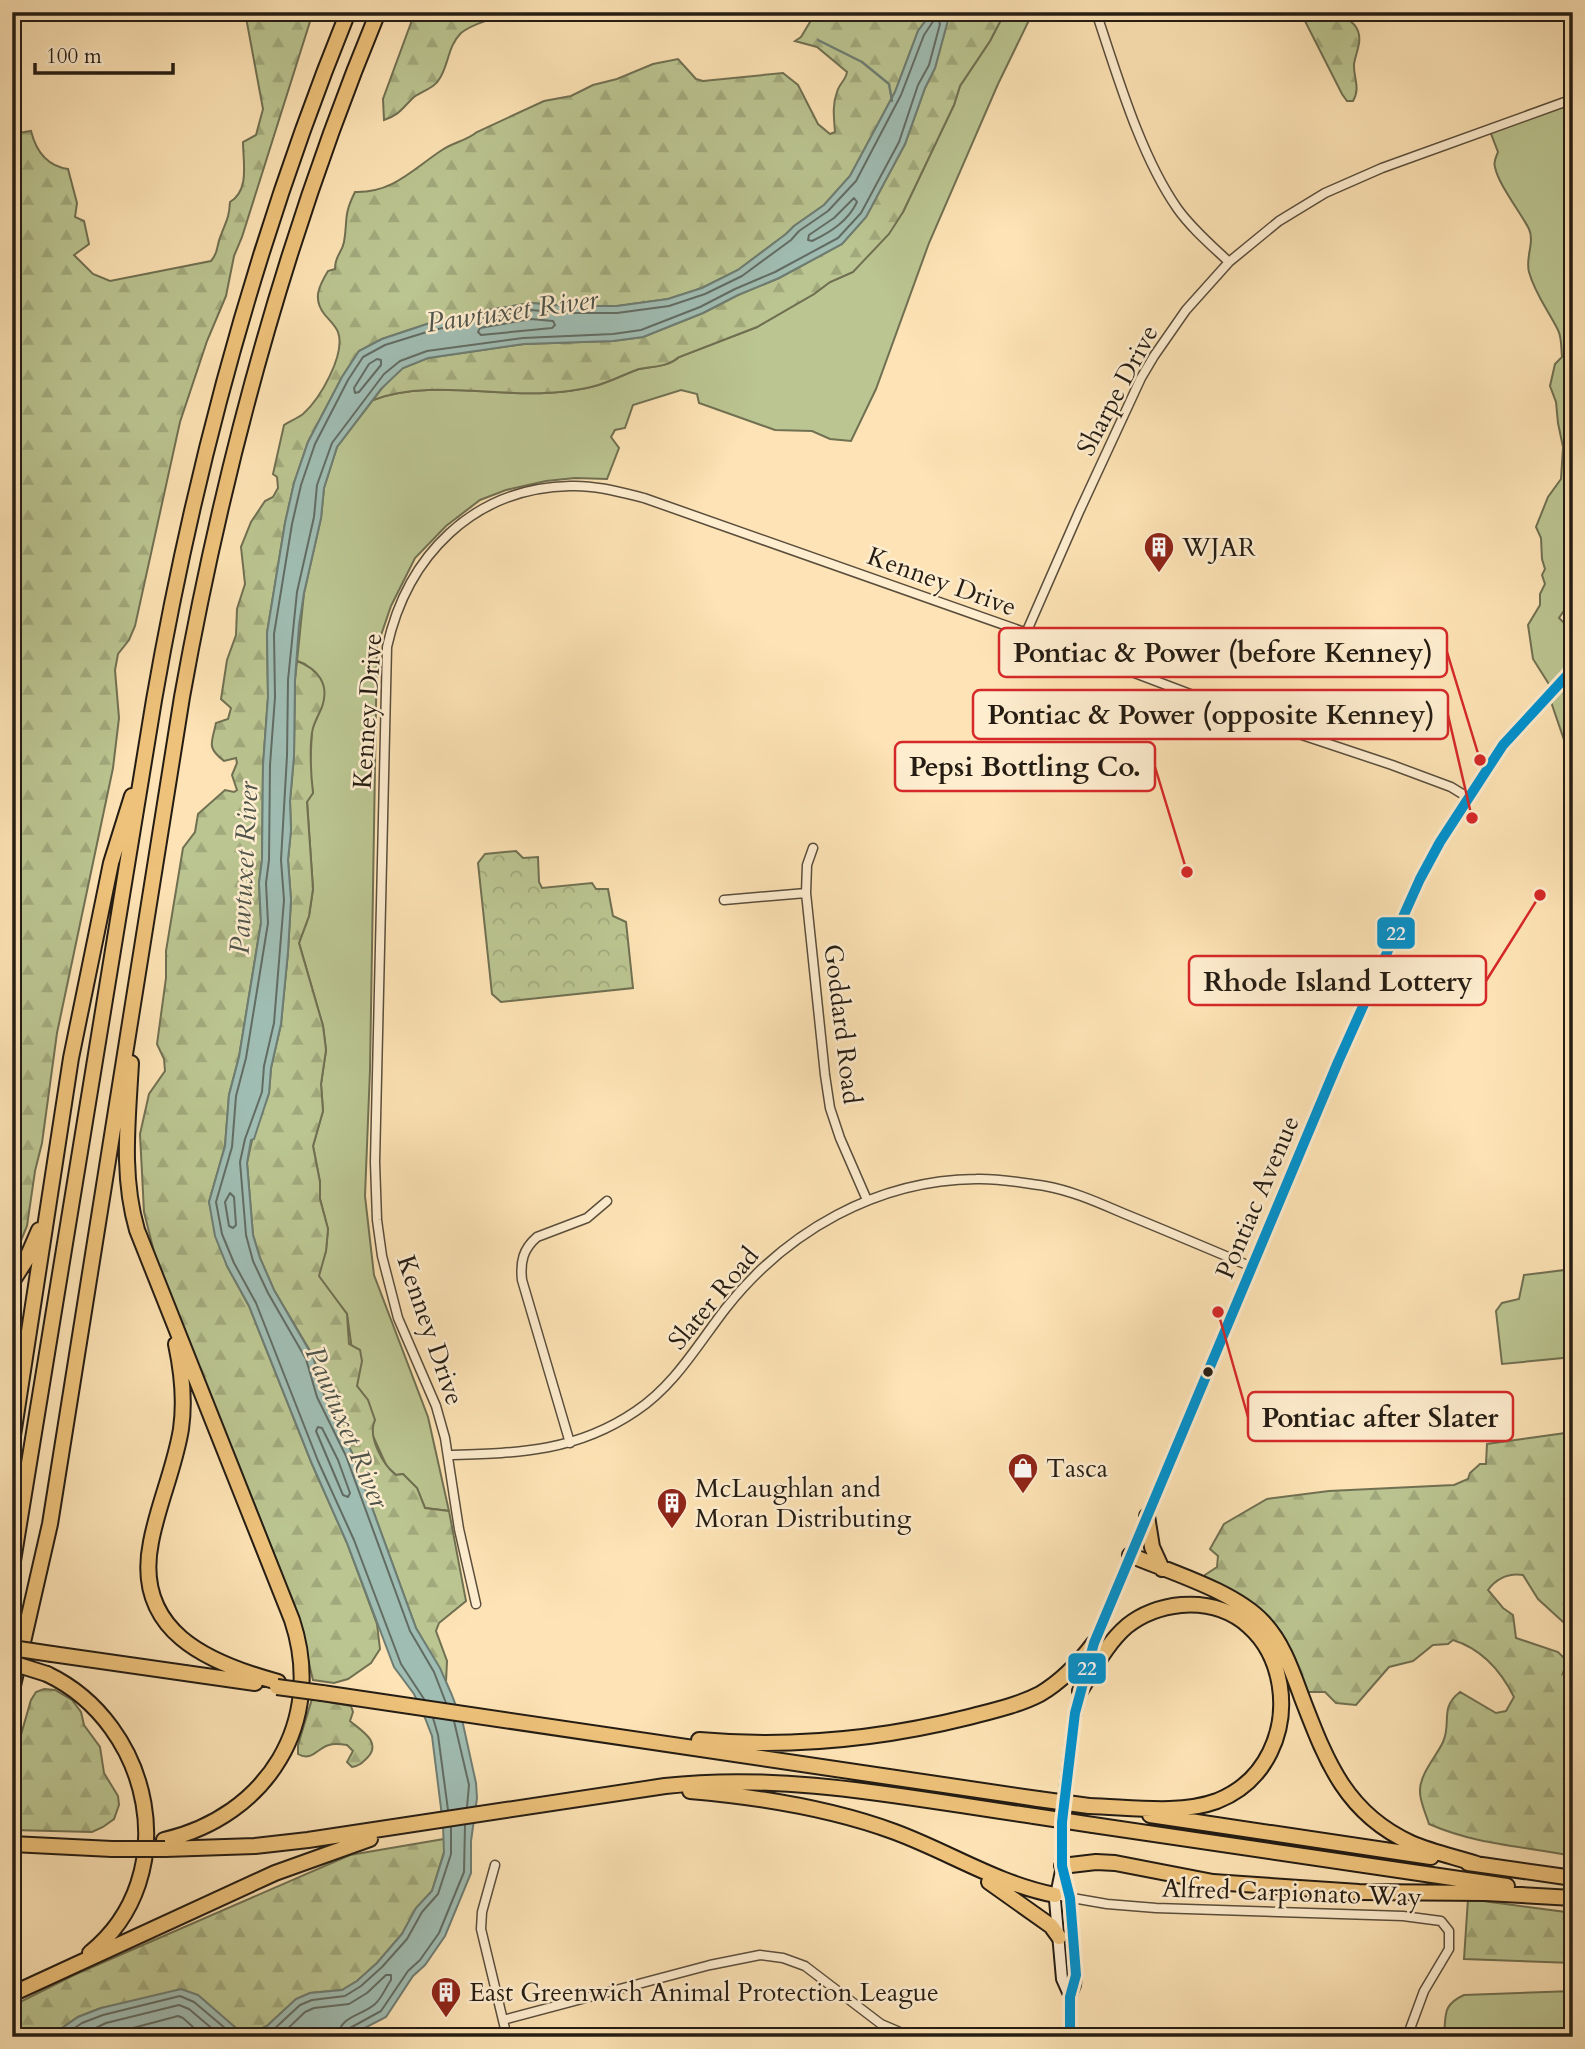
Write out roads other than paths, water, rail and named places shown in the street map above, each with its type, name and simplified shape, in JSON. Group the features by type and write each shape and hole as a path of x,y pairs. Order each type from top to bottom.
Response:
{"highway":[{"path":"12,1567 143,766 179,566 224,382 280,198 348,12"},
{"path":"12,1690 50,1524 188,664 231,466 265,337 305,209 378,12"},
{"path":"12,1443 39,1277 53,1167 75,1041 107,879 125,814 143,766"},
{"path":"137,977 126,1169 135,1223 177,1348 183,1405 177,1447 150,1549 149,1572 153,1593 170,1626 192,1648 231,1668 277,1684"},
{"path":"12,1282 26,1260 37,1234 53,1167"},
{"path":"153,1275 292,1619 302,1671 299,1707 292,1733 281,1757 261,1786 240,1805 216,1821 165,1844"},
{"path":"1147,1517 1152,1547 1162,1569"},
{"path":"1130,1556 1235,1601 1258,1617 1271,1631 1288,1662 1330,1767 1349,1795 1365,1812 1395,1835 1477,1864"},
{"path":"1080,1691 1114,1641 1129,1625 1166,1607 1198,1605 1228,1614 1255,1633 1268,1650 1276,1667 1282,1697 1279,1729 1271,1750 1252,1776 1227,1796 1209,1803 1177,1808 1090,1806"},
{"path":"567,1729 715,1741 764,1742 852,1738 918,1728 1030,1699 1065,1676 1094,1643"},
{"path":"12,1648 277,1684 322,1693 1573,1878"},
{"path":"12,1663 47,1674 81,1695 99,1712 114,1731 136,1773 146,1823 143,1863 128,1907 104,1941 66,1970"},
{"path":"12,1844 112,1849 165,1844 291,1842 647,1789 715,1782 799,1784 1034,1816 1573,1897"},
{"path":"647,1789 735,1795 816,1809 894,1832 1017,1886 1055,1895"},
{"path":"12,1994 294,1865 418,1825"},
{"path":"950,1856 1046,1922 1055,1929 1059,1937"},
{"path":"1062,1866 1115,1863 1213,1882 1359,1892 1573,1897"}],"main road":[{"name":"Pontiac Avenue","path":"1070,1997 1062,1979 1055,1895 1062,1866 1064,1791 1080,1691 1094,1643 1411,897 1440,842 1503,745 1573,670"},
{"name":"Pontiac Avenue","path":"1062,1866 1070,1898 1076,1975 1070,1997 1070,2037"}],"street":[{"path":"1096,12 1144,145 1166,191 1196,230 1229,262"},
{"name":"Sharpe Drive","path":"1026,633 1142,378 1180,318 1229,262 1279,221 1325,193 1382,168 1573,99"},
{"name":"Kenney Drive","path":"476,1604 459,1529 449,1455 436,1406 404,1332 389,1288 382,1256 376,1188 387,647 398,607 418,569 456,527 504,499 549,487 591,487 644,498 1026,633 1269,724 1403,769 1469,798"},
{"name":"Goddard Road","path":"813,848 807,865 806,892 830,1108 867,1200"},
{"path":"724,900 806,892"},
{"name":"Slater Road","path":"449,1455 532,1451 570,1443 602,1430 638,1410 684,1365 727,1307 778,1255 818,1224 867,1200 906,1188 952,1180 989,1179 1047,1187 1104,1205 1252,1267"},
{"path":"570,1443 522,1280 522,1257 537,1237 587,1218 607,1201"},
{"path":"495,1865 482,1912 481,1929 507,2037"},
{"name":"Alfred Carpionato Way","path":"1055,1895 1138,1907 1396,1915 1441,1922 1449,1931 1449,1949 1424,1991 1407,2037"},
{"path":"503,2020 723,1962 760,1955 783,1958 805,1966 881,2024 895,2031 927,2033"}],"water":[{"name":"Pawtuxet River","path":"932,12 957,12 948,20 935,68 905,144 866,217 842,244 779,278 643,337 613,341 524,344 428,358 403,368 381,389 337,447 324,488 321,518 299,625 288,860 291,900 288,952 281,1024 271,1068 269,1093 254,1139 251,1140 247,1163 253,1235 274,1290 313,1357 324,1395 352,1453 416,1628 440,1668 463,1724 477,1798 471,1841 471,1873 445,1936 425,1965 413,1976 386,2017 351,2035 49,2037 78,2017 101,2008 181,1989 198,1995 236,2028 256,2031 267,2026 296,1999 310,1993 342,1990 377,1963 402,1934 416,1908 432,1891 444,1853 432,1736 414,1694 394,1667 347,1543 312,1464 249,1306 227,1266 215,1236 209,1202 225,1146 229,1095 239,1057 261,923 259,883 268,697 267,633 285,523 294,483 308,442 342,377 359,351 382,339 427,324 531,303 617,306 668,299 702,288 738,270 824,205 850,176 895,92 918,31"}],"waterway":[{"path":"818,40 862,62 889,84 892,101"}],"place":[{"name":"WJAR","path":"1159,574"},
{"name":"Pontiac & Power (before Kenney)","path":"1480,760"},
{"name":"Pontiac & Power (opposite Kenney)","path":"1472,818"},
{"name":"Pepsi Bottling Co.","path":"1187,872"},
{"name":"Rhode Island Lottery","path":"1540,895"},
{"name":"Pontiac after Slater","path":"1218,1312"},
{"name":"Tasca","path":"1023,1495"},
{"name":"McLaughlan and Moran Distributing","path":"672,1530"},
{"name":"East Greenwich Animal Protection League","path":"446,2019"}]}
